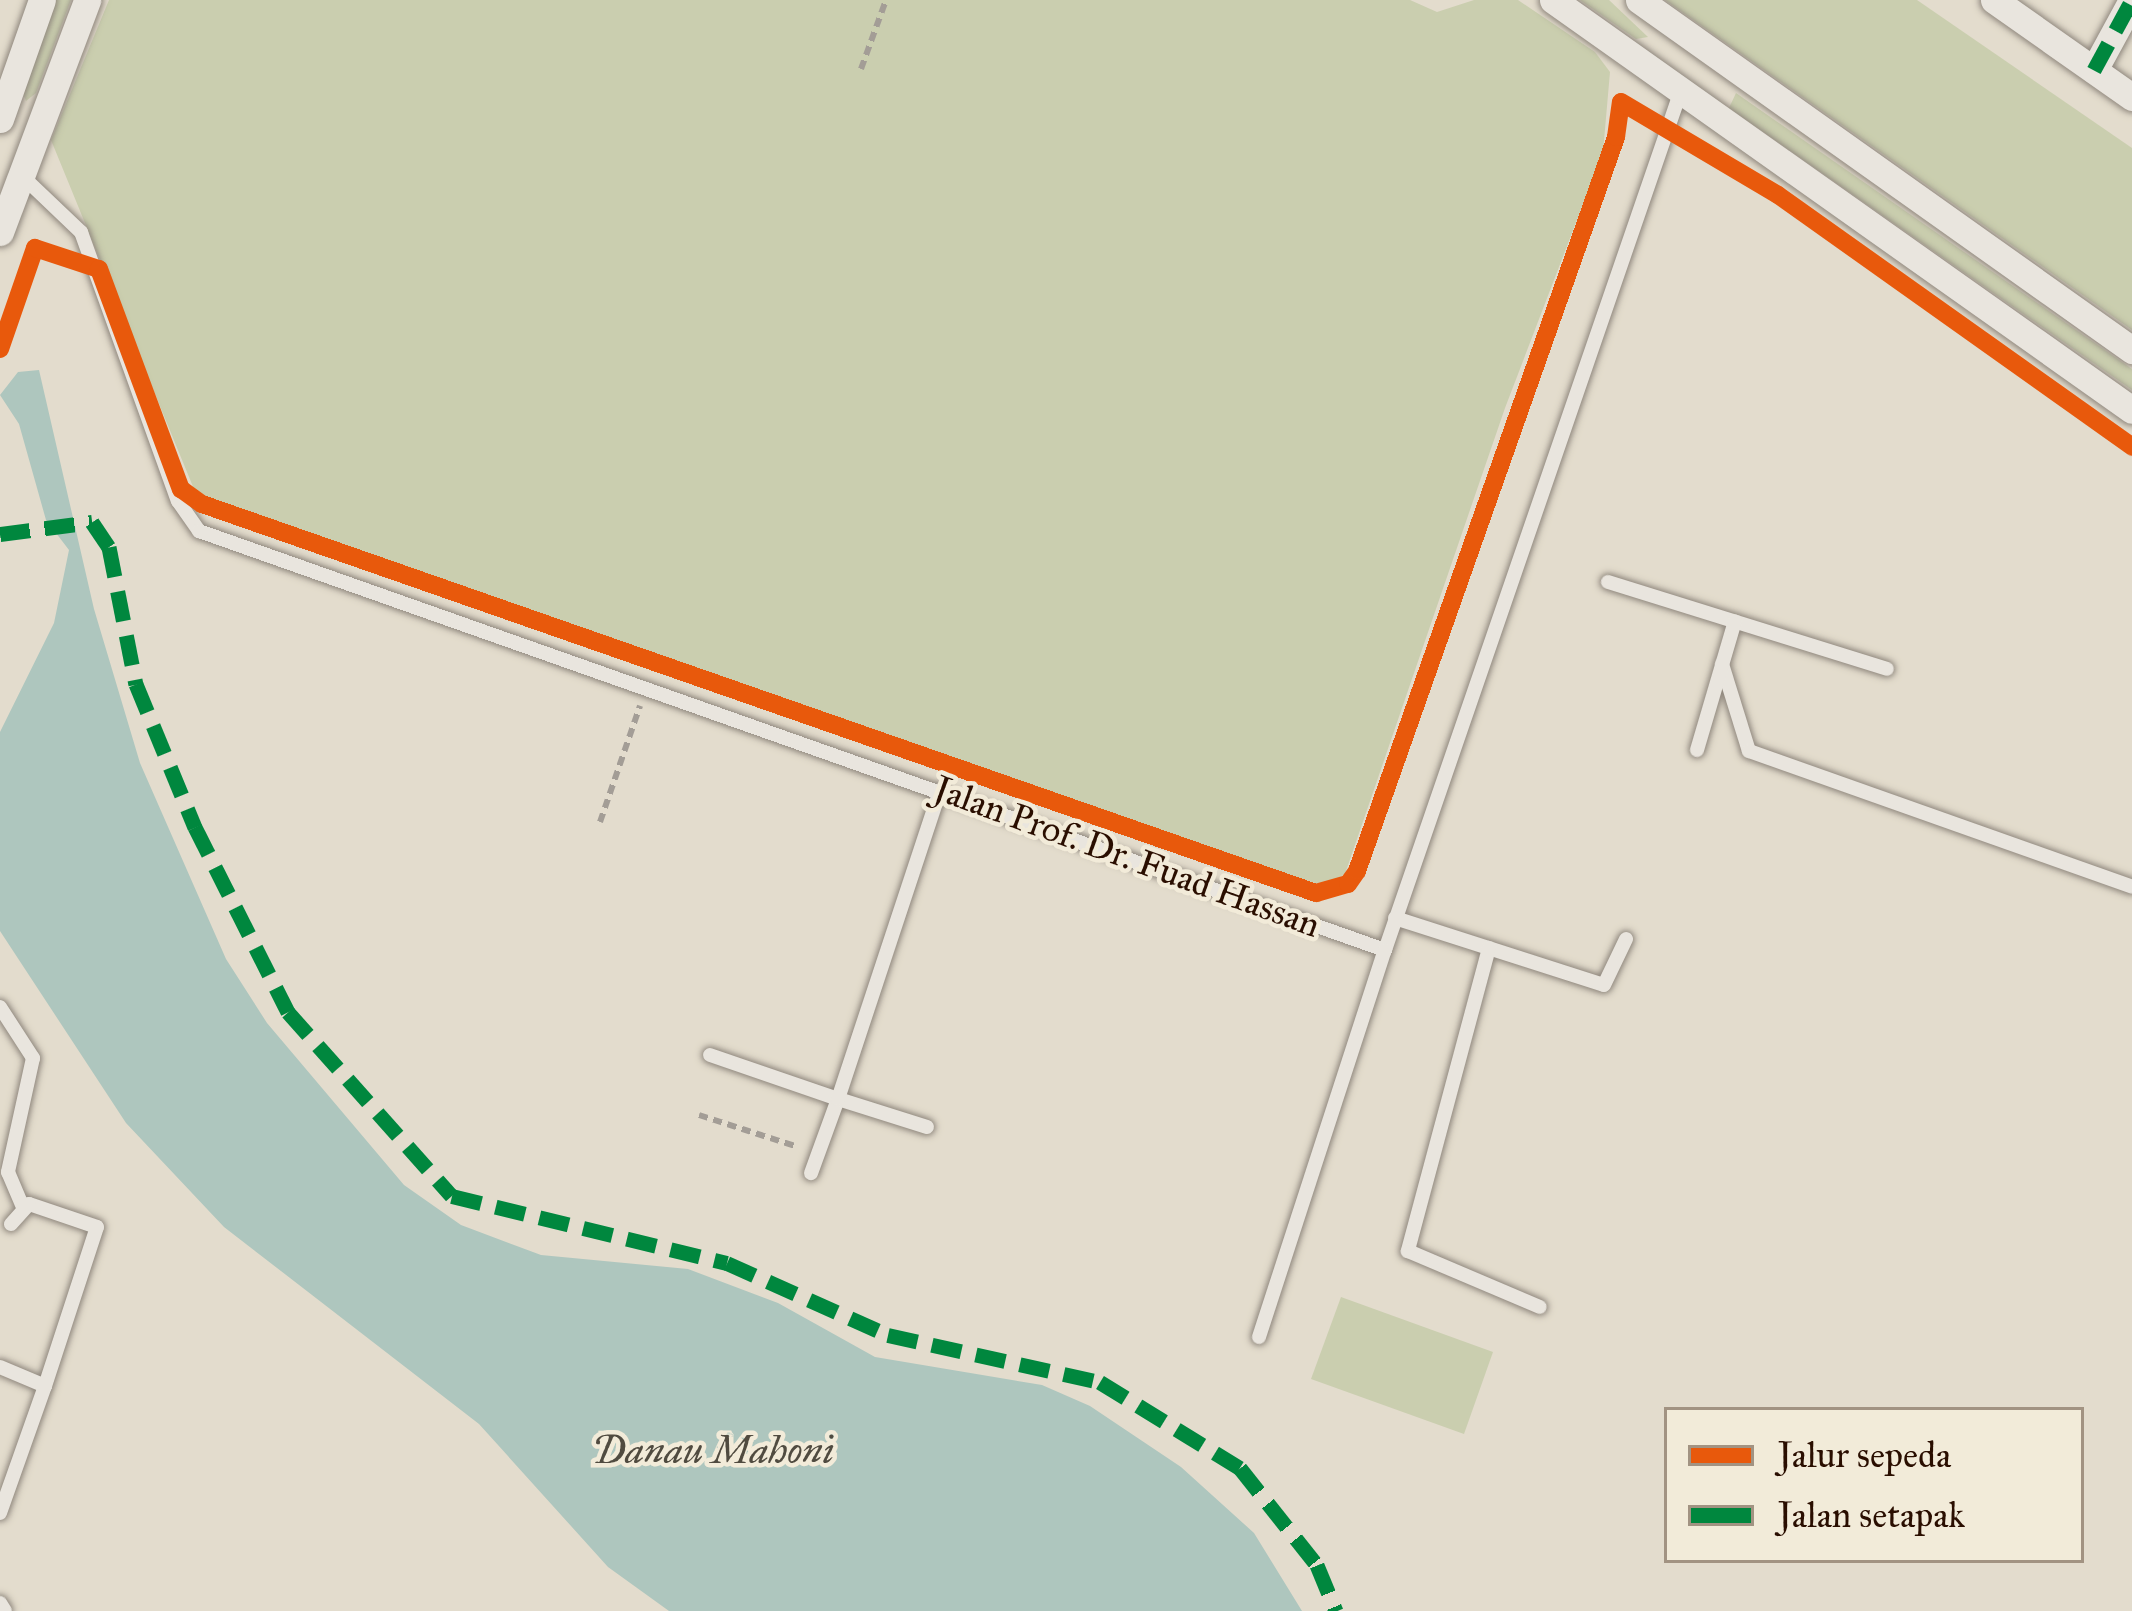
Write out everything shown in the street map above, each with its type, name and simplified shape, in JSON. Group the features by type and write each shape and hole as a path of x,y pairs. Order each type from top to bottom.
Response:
{"street":[{"path":"0,119 42,0"},
{"path":"0,232 88,0"},
{"path":"1553,0 1679,96 2132,410"},
{"path":"1639,0 2132,350"},
{"path":"1994,0 2132,97"},
{"path":"2094,70 2132,0"},
{"path":"1679,96 1714,54"}],"lane":[{"path":"1259,1337 1395,919 1679,96"},
{"name":"Jalan Prof. Dr. Fuad Hassan","path":"19,173 81,232 178,501 199,531 291,569 647,685 1385,950"},
{"path":"1608,582 1887,669"},
{"path":"1697,750 1735,621"},
{"path":"1722,664 1750,752 2132,887"},
{"path":"811,1173 940,790"},
{"path":"1395,919 1604,985 1626,939"},
{"path":"1489,948 1408,1251 1540,1306"},
{"path":"0,1006 33,1058 8,1172 22,1204 97,1227 0,1513"},
{"path":"710,1055 927,1127"},
{"path":"11,1224 22,1204"},
{"path":"0,1367 45,1386"},
{"path":"0,1603 5,1611"}],"path":[{"path":"861,69 886,0"},
{"path":"600,822 647,685"},
{"path":"699,1115 819,1153"}],"green space":[{"path":"56,0 71,0 36,93 26,101 21,88"},
{"path":"109,0 1410,0 1437,12 1474,0 1518,0 1595,52 1610,72 1603,152 1505,408 1345,874 1325,886 1271,870 196,494 51,140"},
{"path":"1580,0 1609,0 1648,37 1636,39"},
{"path":"1665,0 1917,0 2132,148 2132,330"},
{"path":"1736,93 2132,369 2132,390 1729,108"},
{"path":"1341,1297 1493,1352 1464,1434 1311,1379"}],"water":[{"name":"Danau Mahoni","path":"39,370 94,609 140,763 226,959 267,1023 404,1185 461,1225 541,1255 688,1269 778,1303 875,1357 1042,1385 1090,1406 1181,1467 1254,1533 1302,1611 669,1611 608,1567 479,1424 224,1227 126,1123 0,931 0,732 54,623 69,550 46,520 19,424 0,395 18,372"}],"marked path":[{"path":"2094,70 2132,0"},
{"path":"0,534 92,522 109,547 136,684 195,827 288,1012 452,1196 727,1263 888,1335 1100,1382 1240,1468 1317,1565 1336,1611"}],"cycle path":[{"path":"0,349 35,248 99,269 181,489 202,504 1316,893 1348,884 1357,871 1616,137 1621,102 1778,195 2132,447"}]}
